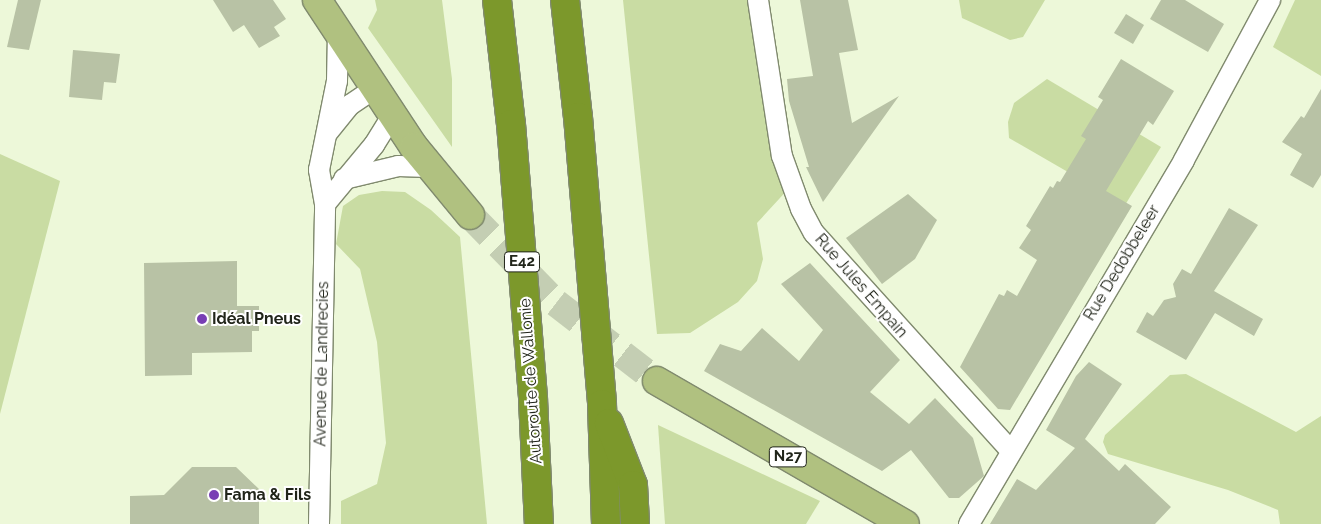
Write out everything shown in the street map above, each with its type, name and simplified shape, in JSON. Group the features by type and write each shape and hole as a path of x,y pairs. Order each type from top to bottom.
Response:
{"highway":[{"name":"Autoroute de Wallonie","path":"497,0 511,124 534,399 539,524"},
{"path":"565,0 578,117 602,404 606,524"},
{"path":"602,404 633,485 635,524"}],"main road":[{"path":"317,0 374,89 428,167 470,215"},
{"name":"N27","path":"657,382 905,524"}],"street":[{"name":"Rue Jules Empain","path":"758,0 782,156 801,209 814,234 1010,450"},
{"name":"Rue Dedobbeleer","path":"970,524 1010,450 1184,160 1270,0"},
{"name":"Avenue de Landrecies","path":"319,524 325,204 319,170 337,81 338,33"},
{"name":"Avenue de Landrecies","path":"327,133 350,105 374,89"},
{"path":"325,204 374,145 392,116"},
{"path":"344,179 398,166 428,167"}],"green space":[{"path":"375,0 442,0 452,79 452,147 368,28 377,10"},
{"path":"623,0 758,0 791,186 757,223 763,259 757,281 738,302 690,333 657,334"},
{"path":"959,0 1045,0 1023,37 1010,40 962,18"},
{"path":"1295,0 1321,0 1321,76 1273,47"},
{"path":"1047,79 1161,147 1125,205 1009,138 1008,122 1014,103"},
{"path":"0,154 60,181 0,414"},
{"path":"382,191 405,192 431,210 460,237 487,524 341,524 341,501 377,484 386,443 377,342 360,269 336,244 343,206 359,195"},
{"path":"1186,374 1296,432 1321,416 1321,524 1280,524 1278,510 1228,490 1108,454 1103,442 1105,435 1170,375"},
{"path":"658,425 820,501 806,524 665,524"}],"building":[{"path":"18,0 41,0 29,50 7,47"},
{"path":"213,0 273,0 286,19 274,27 280,36 259,48 244,25 233,32"},
{"path":"800,0 848,0 858,50 839,53 852,123 899,96 823,202 806,167 809,167 789,101 787,79 813,76"},
{"path":"1161,0 1185,0 1224,24 1208,52 1150,19"},
{"path":"1126,14 1144,25 1133,44 1114,33"},
{"path":"73,50 120,54 116,83 104,82 102,100 69,97"},
{"path":"1121,59 1174,91 1153,125 1148,121 1106,191 1132,206 1010,410 998,409 960,367 999,294 1004,296 1007,290 1017,296 1037,260 1019,248 1031,230 1026,226 1050,186 1053,188 1057,181 1060,182 1086,139 1081,136 1103,100 1098,97"},
{"path":"1321,89 1321,175 1313,188 1290,175 1302,154 1282,142 1301,116 1304,118"},
{"path":"908,194 937,220 915,259 882,284 846,238"},
{"path":"1229,208 1258,225 1214,291 1263,319 1254,336 1215,313 1186,360 1136,332 1147,312 1153,316 1164,300 1176,297 1173,284 1182,269 1191,274"},
{"name":"Idéal Pneus","path":"237,261 237,306 259,306 259,331 252,331 252,352 192,353 192,375 145,376 144,263"},
{"path":"810,263 900,360 870,392 909,424 935,398 973,438 984,476 959,498 949,498 911,450 882,471 704,371 720,344 741,351 762,328 799,361 823,330 781,284"},
{"path":"1089,362 1122,384 1085,439 1119,471 1125,464 1171,507 1155,524 990,524 1017,479 1036,490 1075,448 1046,430 1076,376"},
{"name":"Fama & Fils","path":"192,467 236,467 259,489 259,524 130,524 130,496 164,495"}],"tunnel":[{"path":"470,215 556,303 657,381"}],"place":[{"name":"Idéal Pneus","path":"202,319"},
{"name":"Fama & Fils","path":"214,495"}]}
